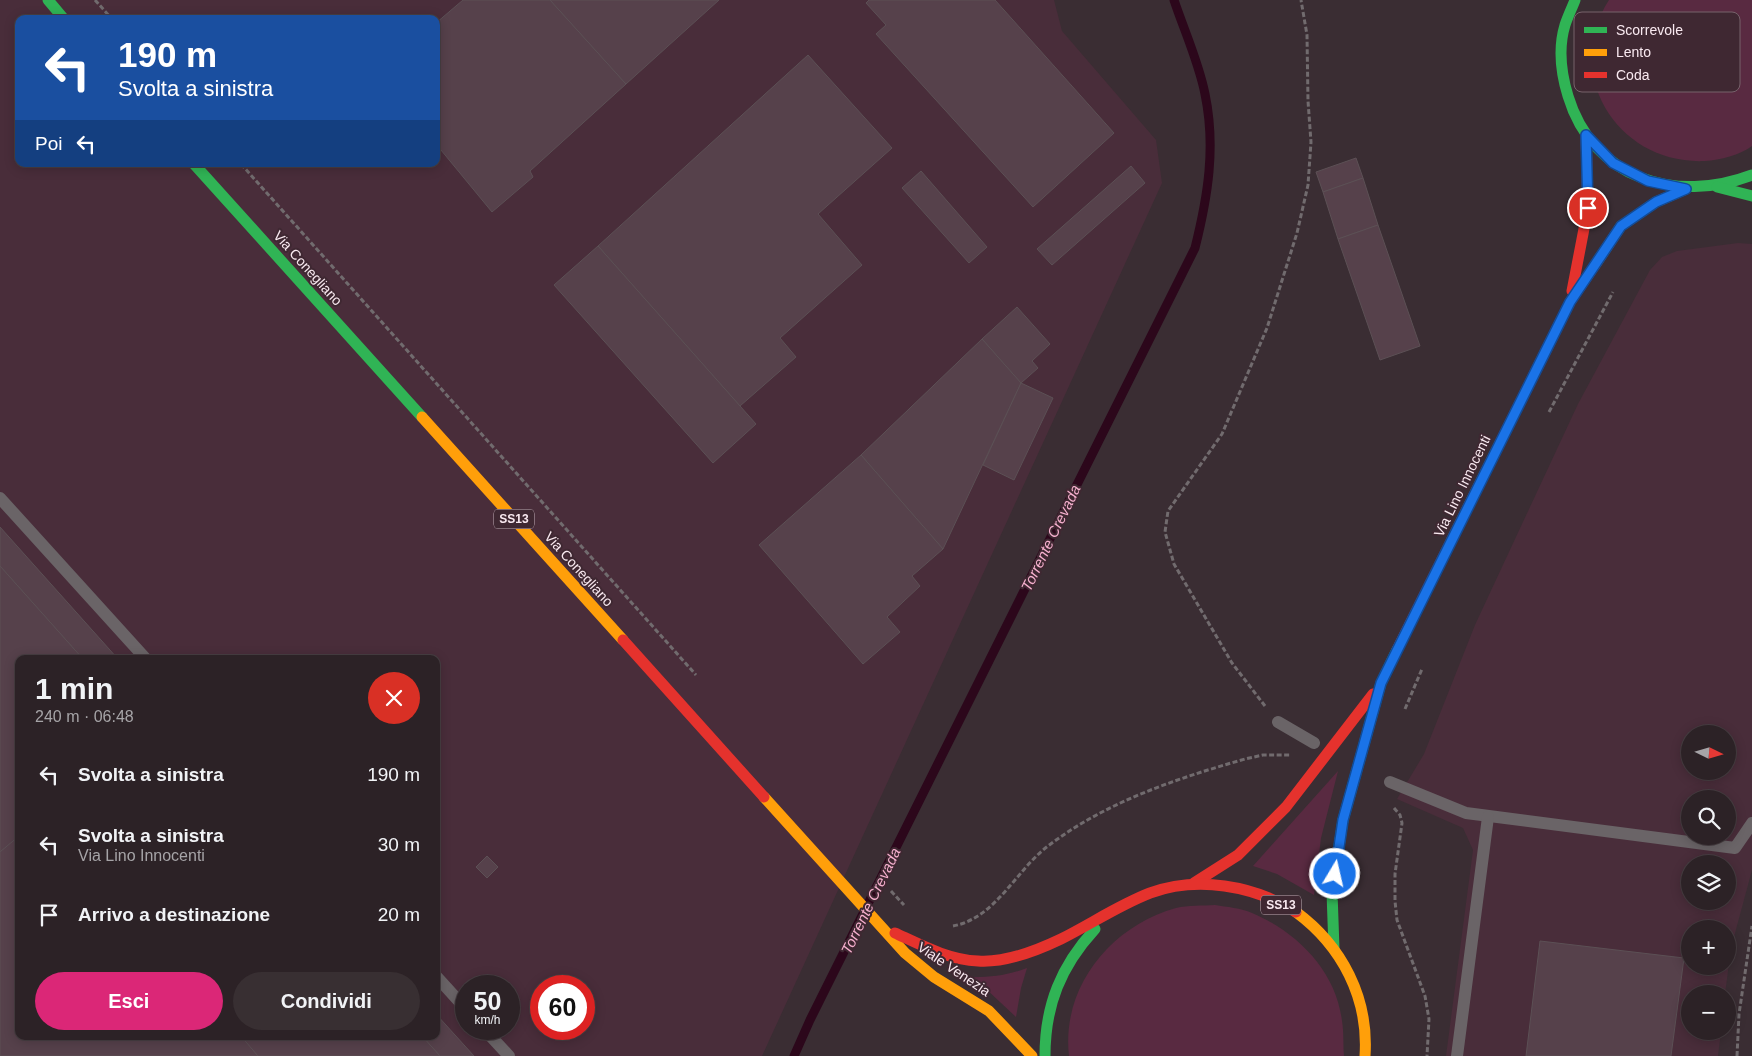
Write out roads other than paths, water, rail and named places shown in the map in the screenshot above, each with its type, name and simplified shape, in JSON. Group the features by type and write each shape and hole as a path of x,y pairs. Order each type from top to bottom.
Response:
{"main road":[{"path":"48,0 61,15"},
{"path":"1575,0 1569,6 1561,43 1562,75 1570,107 1586,135 1613,163 1648,181 1686,189 1717,187 1752,175"},
{"name":"Via Lino Innocenti","path":"1570,302 1588,208 1586,135"},
{"name":"Via Conegliano","path":"197,167 882,928"},
{"path":"1717,187 1752,196"},
{"name":"Via Lino Innocenti","path":"1334,949 1332,892 1343,820 1381,683 1570,302 1621,226 1656,202 1686,189"},
{"name":"Via Lino Innocenti","path":"1194,884 1238,855 1286,807 1381,683"},
{"name":"Viale Venezia","path":"882,928 943,954 987,962 1046,948 1149,893 1194,884 1247,889 1296,912 1334,949 1352,979 1363,1013 1365,1056"},
{"name":"Viale Venezia","path":"1046,1056 1044,1029 1055,986 1077,946 1108,915"},
{"name":"Viale Venezia","path":"882,928 905,953 934,977 989,1011 1032,1056"}],"lane":[{"path":"0,498 142,655"},
{"path":"1278,722 1314,744"},
{"path":"1390,782 1466,813 1734,848 1752,823"},
{"path":"1457,1056 1488,817"},
{"path":"440,980 455,997"},
{"path":"494,1040 509,1056"}],"waterway":[{"name":"Torrente Crevada","path":"794,1056 810,1020 1195,248 1207,190 1210,133 1202,82 1174,0"}]}
